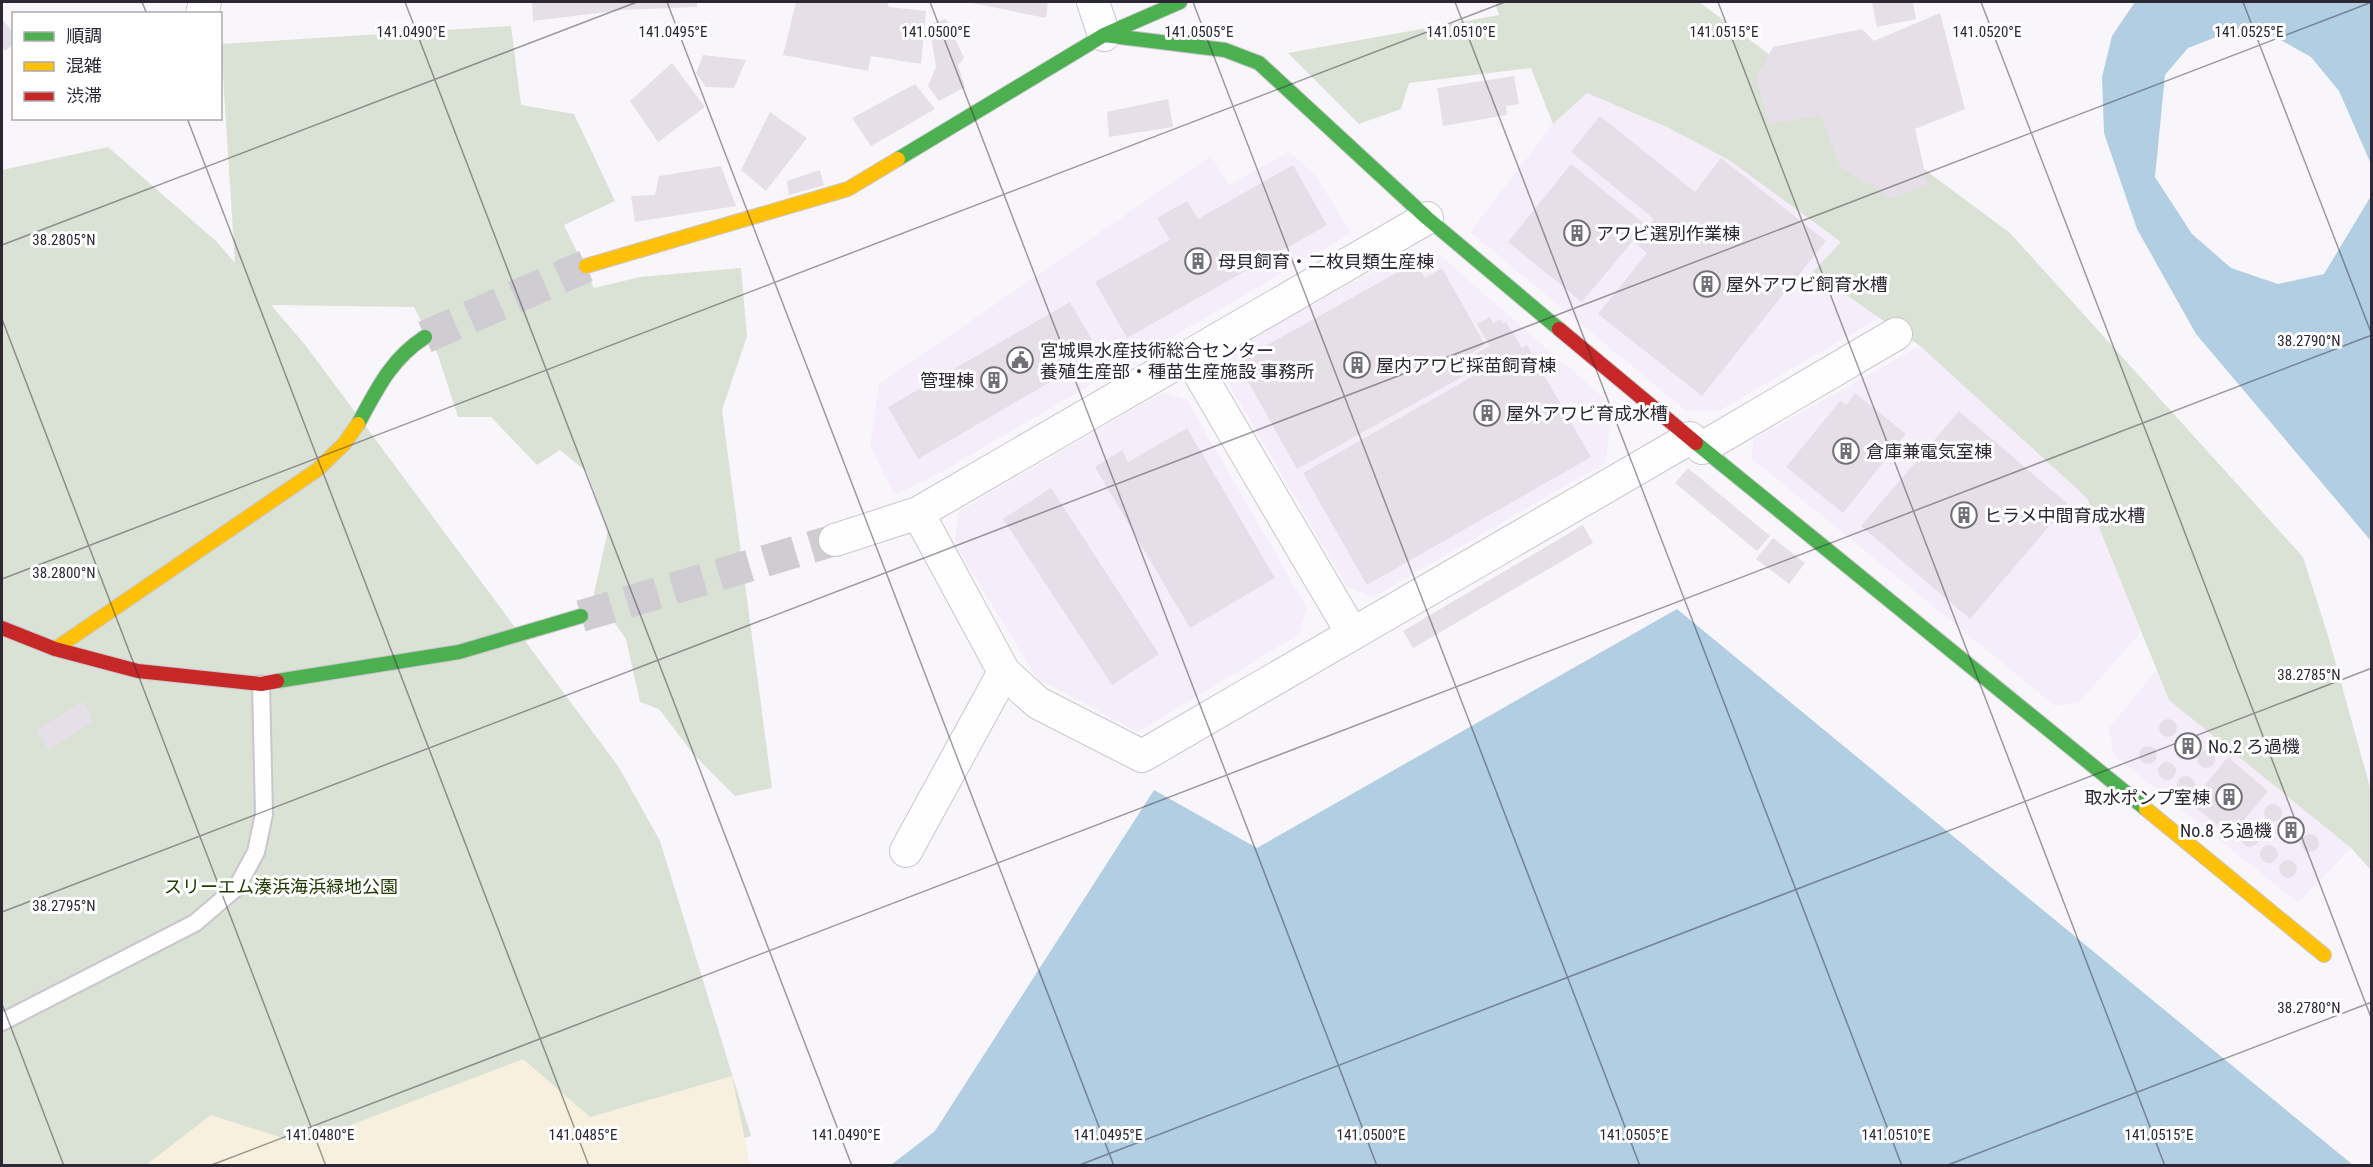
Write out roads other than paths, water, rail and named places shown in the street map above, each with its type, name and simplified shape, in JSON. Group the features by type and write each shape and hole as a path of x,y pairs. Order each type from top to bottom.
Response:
{"street":[{"path":"1093,2 1104,35"},
{"path":"586,266 848,189 1104,35 1180,2"},
{"path":"1104,35 1225,50 1258,63 1427,218 1696,443 2324,955"},
{"path":"835,540 918,513 1427,218"},
{"path":"918,513 1004,672 1038,703 1142,756 1352,633 1896,334"},
{"path":"55,650 316,470 347,441 385,371 409,346 425,337"},
{"path":"1189,356 1352,633"},
{"path":"2,628 55,650 138,671 261,684 459,652 581,616"},
{"path":"906,851 1004,672"}],"lane":[{"path":"2,1022 195,923 237,887 256,852 264,814 261,684"}],"water":[{"path":"2135,2 2371,2 2371,164 2339,91 2311,57 2263,30 2247,25 2188,48 2165,75 2155,177 2192,234 2231,268 2278,284 2324,274 2371,196 2371,541 2196,334 2137,229 2104,133 2102,77 2112,36"},
{"path":"1677,609 2353,1165 891,1165 935,1131 1154,790 1257,848"}],"tunnel":[{"path":"425,337 586,266"},
{"path":"581,616 835,540"}],"place":[{"name":"アワビ選別作業棟","path":"1577,233"},
{"name":"母貝飼育・二枚貝類生産棟","path":"1198,261"},
{"name":"屋外アワビ飼育水槽","path":"1707,284"},
{"name":"宮城県水産技術総合センター 養殖生産部・種苗生産施設 事務所","path":"1020,360"},
{"name":"屋内アワビ採苗飼育棟","path":"1357,365"},
{"name":"管理棟","path":"994,380"},
{"name":"屋外アワビ育成水槽","path":"1487,413"},
{"name":"倉庫兼電気室棟","path":"1846,451"},
{"name":"ヒラメ中間育成水槽","path":"1964,515"},
{"name":"No.2 ろ過機","path":"2188,746"},
{"name":"取水ポンプ室棟","path":"2229,797"},
{"name":"No.8 ろ過機","path":"2291,830"}],"park label":[{"name":"スリーエム湊浜海浜緑地公園","path":"281,886"}]}
